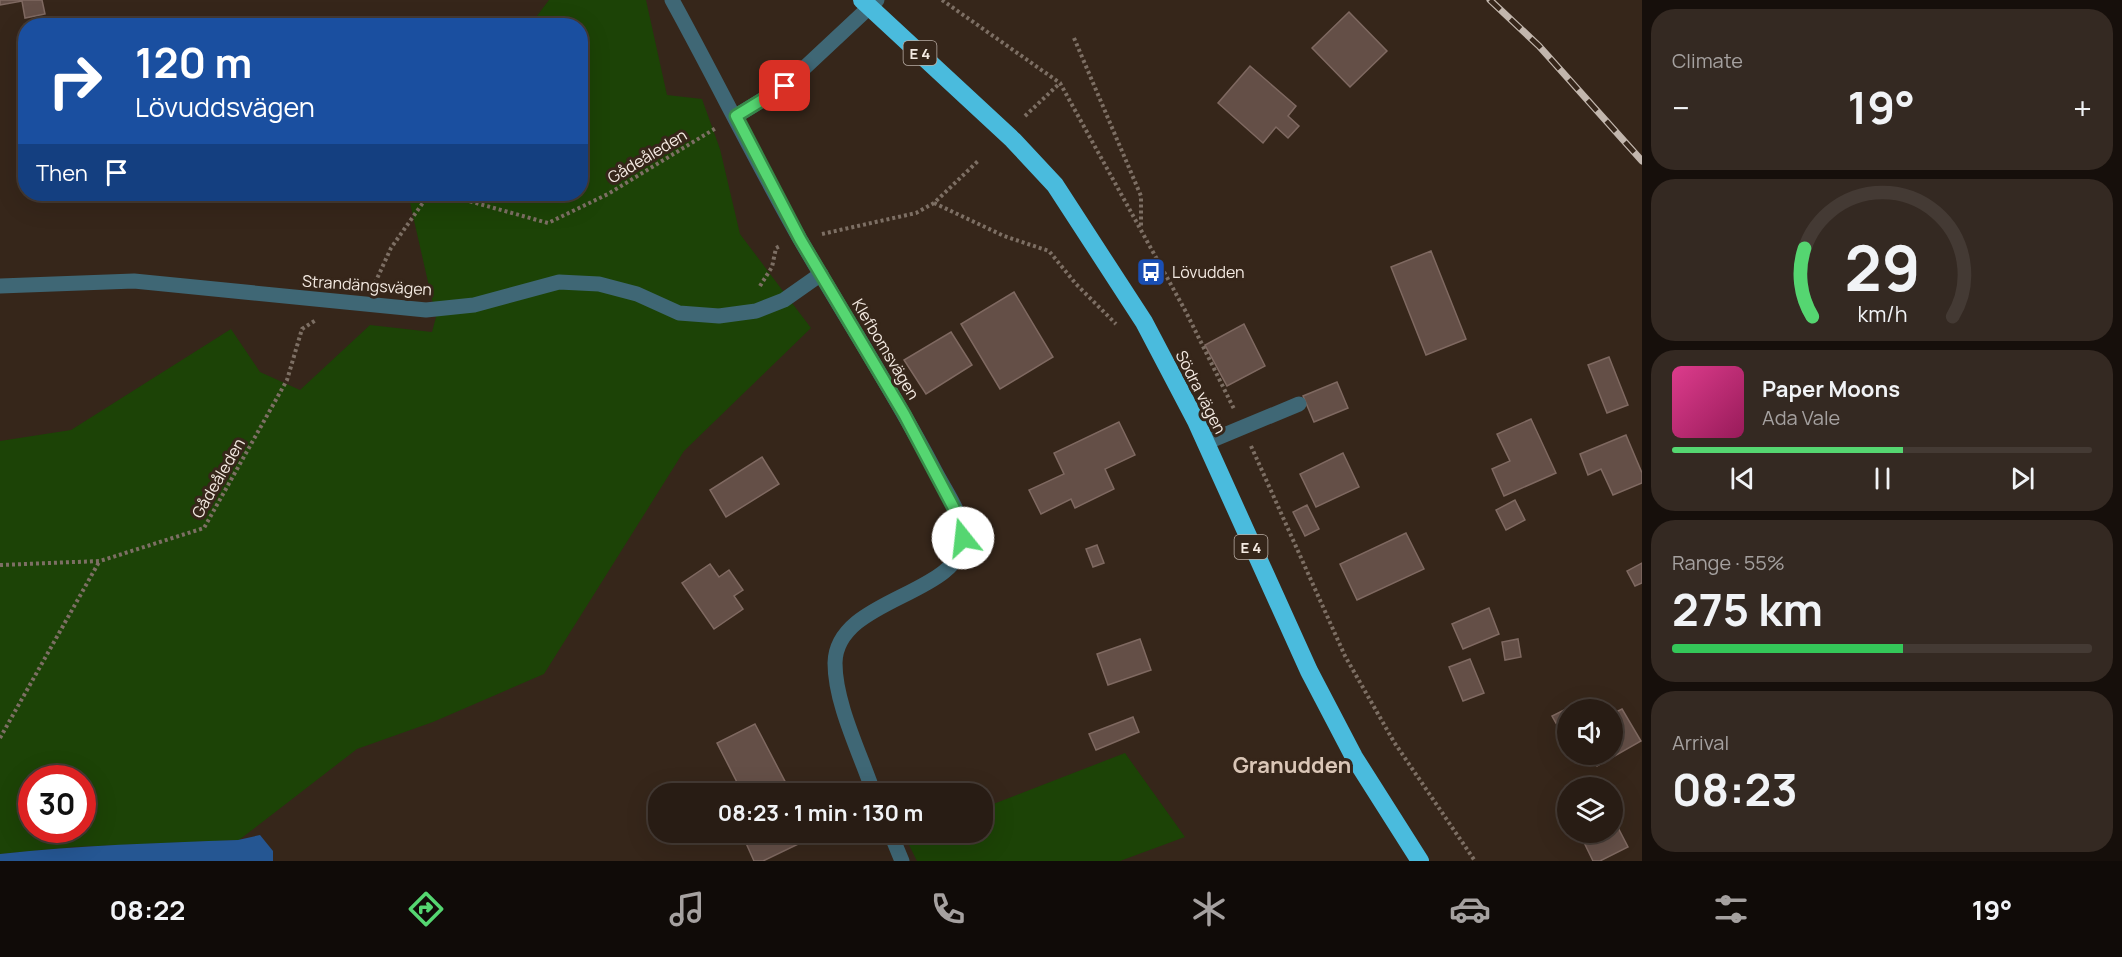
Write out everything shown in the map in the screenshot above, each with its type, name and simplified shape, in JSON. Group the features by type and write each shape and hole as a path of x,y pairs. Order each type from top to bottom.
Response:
{"highway":[{"name":"Södra vägen","path":"870,2 1013,140 1055,185 1143,322 1205,443 1309,671 1354,757 1420,861"}],"street":[{"name":"Klefbomsvägen","path":"672,0 800,239 904,414 957,514 963,538 957,559 940,573 856,623 842,637 835,660 837,687 870,783"},
{"path":"736,116 785,86 870,2"},
{"name":"Strandängsvägen","path":"0,286 134,281 426,310 474,305 559,282 599,285 637,294 679,313 719,316 756,311 784,300 821,274"},
{"path":"1205,443 1299,404"},
{"path":"895,843 902,861"}],"path":[{"path":"942,0 1059,83 1186,312 1243,428 1345,656 1394,742 1474,861"},
{"path":"1074,38 1141,196 1141,231"},
{"path":"1025,116 1059,83"},
{"name":"Gådeåleden","path":"469,201 548,223 608,194 736,116"},
{"path":"800,239 916,213 934,203 978,161"},
{"name":"Gådeåleden","path":"374,287 391,248 424,201"},
{"path":"934,203 1004,236 1038,246"},
{"name":"Gådeåleden","path":"0,565 100,561 204,528 287,380 302,329 346,303"},
{"path":"0,738 100,561"}],"green space":[{"path":"549,0 646,0 667,95 702,99 720,149 740,234 811,328 684,451 544,674 433,722 357,749 239,840 74,847 0,854 0,441 71,430 231,329 260,372 300,390 370,325 432,332 436,317 410,201 588,201 588,18 535,18"},
{"path":"1125,753 1185,837 1120,861 917,861 908,843 993,843 993,804"}],"water":[{"path":"260,835 273,851 273,861 0,861 0,854 30,851 238,840"}],"building":[{"path":"0,0 42,0 45,14 25,18 22,1 0,5"},
{"path":"1349,12 1387,51 1350,87 1312,48"},
{"path":"1250,66 1296,106 1288,116 1299,126 1288,138 1276,127 1263,143 1218,103"},
{"path":"1431,251 1466,339 1426,355 1391,267"},
{"path":"1014,292 1053,357 1000,389 961,324"},
{"path":"1244,324 1265,366 1227,386 1205,345"},
{"path":"951,332 972,365 926,394 904,360"},
{"path":"1609,357 1628,405 1607,413 1588,365"},
{"path":"1337,382 1348,408 1314,422 1303,396"},
{"path":"1531,419 1556,473 1504,496 1492,469 1510,461 1497,434"},
{"path":"1119,422 1135,455 1105,469 1114,489 1075,508 1071,499 1041,514 1029,490 1064,474 1054,453"},
{"path":"1626,435 1642,473 1642,483 1613,495 1601,469 1588,475 1580,454"},
{"path":"1343,453 1359,487 1316,507 1300,474"},
{"path":"762,457 779,484 726,517 710,490"},
{"path":"1515,500 1525,520 1506,530 1496,510"},
{"path":"1307,505 1319,529 1305,536 1293,512"},
{"path":"1406,533 1424,569 1357,600 1340,564"},
{"path":"1097,545 1104,563 1093,567 1086,549"},
{"path":"1642,563 1642,583 1635,586 1627,571"},
{"path":"710,564 719,577 729,570 743,590 734,596 743,609 714,629 682,583"},
{"path":"1489,608 1499,634 1463,649 1452,624"},
{"path":"1140,639 1151,670 1108,685 1097,654"},
{"path":"1518,639 1521,657 1505,660 1502,642"},
{"path":"1470,659 1484,693 1463,701 1449,667"},
{"path":"1623,711 1641,741 1623,751"},
{"path":"1557,714 1557,725 1552,716"},
{"path":"1133,717 1139,732 1096,750 1089,734"},
{"path":"755,724 786,783 737,783 717,743"},
{"path":"1623,837 1628,847 1600,861 1593,861 1584,843 1623,843"},
{"path":"746,843 801,843 763,861 754,861"}],"railway":[{"path":"1490,0 1539,46 1642,161"}],"place":[{"name":"Lövudden","path":"1151,272"}],"district":[{"name":"Granudden","path":"1292,765"}],"route":[{"path":"785,86 736,116 800,239 904,414 957,514 963,538"}]}
